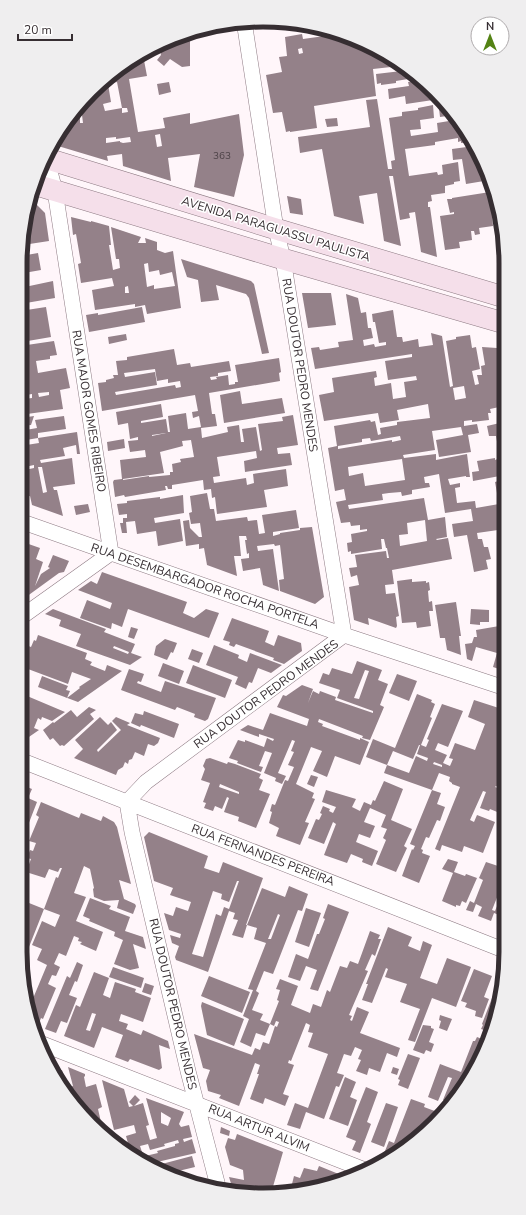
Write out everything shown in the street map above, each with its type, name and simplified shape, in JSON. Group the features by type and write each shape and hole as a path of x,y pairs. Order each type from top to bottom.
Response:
{"main road":[{"name":"AVENIDA PARAGUASSU PAULISTA","path":"50,161 499,296"},
{"path":"40,186 499,322"}],"street":[{"name":"RUA DOUTOR PEDRO MENDES","path":"217,1183 126,802 146,782 344,636 283,259 276,229 245,28"},
{"name":"RUA MAJOR GOMES RIBEIRO","path":"49,164 55,191 111,553"},
{"name":"RUA DESEMBARGADOR ROCHA PORTELA","path":"27,523 344,636 499,686"},
{"path":"27,613 111,553"},
{"name":"RUA FERNANDES PEREIRA","path":"27,763 499,948"},
{"name":"RUA ARTUR ALVIM","path":"46,1045 197,1103 359,1168"}],"building":[{"path":"302,34 303,39 326,36 367,51 390,65 391,67 373,69 376,96 314,106 317,128 286,132 282,112 273,113 266,75 282,72 279,57 287,56 285,37","holes":["302,48 303,53 299,54 298,49"]},
{"path":"190,39 190,66 182,67 170,59 164,66 157,60 161,55 160,50"},
{"path":"144,60 147,76 129,79 138,132 165,128 163,118 190,113 190,124 239,114 244,155 234,197 194,187 200,154 168,158 171,181 123,166 122,154 107,156 108,161 58,146 76,119 96,96 108,85 111,102 103,104 105,111 122,108 117,82 110,84","holes":["122,108 127,108 128,112 122,113","82,115 83,123 80,123 80,116","160,134 162,146 157,147 155,135","116,137 116,139 130,137 131,142 123,143 120,141 106,143 106,138"]},
{"path":"400,71 408,77 408,79 396,81 396,83 381,85 381,83 377,84 376,74"},
{"path":"413,81 433,100 406,104 405,96 389,99 388,89 409,86 408,82"},
{"path":"169,82 171,92 159,95 157,84"},
{"path":"377,99 388,169 392,169 391,161 395,160 389,118 402,116 402,112 418,110 418,108 433,105 434,118 420,120 421,129 410,130 411,136 438,132 437,123 451,121 465,143 461,143 461,141 458,142 458,138 435,142 435,145 405,149 409,176 437,172 438,175 443,174 442,165 458,162 460,181 445,186 445,193 431,195 432,201 428,202 437,257 421,252 415,212 409,213 410,218 400,220 393,176 389,176 401,246 384,241 377,193 359,196 364,224 334,216 322,149 300,153 298,137 370,127 366,100"},
{"path":"439,106 447,116 440,117"},
{"path":"337,118 338,126 327,127 325,119"},
{"path":"468,147 475,159 484,181 466,184 462,159 453,160 452,149"},
{"path":"488,192 491,202 493,226 479,228 480,234 475,235 474,231 471,231 472,240 459,242 460,248 445,250 440,216 454,214 454,212 450,213 447,199"},
{"path":"287,196 301,199 303,215 290,213"},
{"path":"35,204 45,213 49,241 28,244"},
{"path":"71,217 109,226 111,245 109,245 113,270 120,268 119,259 116,259 111,227 141,237 138,243 146,243 145,238 157,242 157,250 165,253 173,251 181,308 147,314 145,305 135,307 135,304 95,310 92,290 114,286 112,278 81,283 78,264 81,263 76,234 73,235","holes":["148,263 149,272 159,270 160,275 172,272 175,286 154,289 154,285 147,287 144,264","128,286 129,293 125,293 125,287"]},
{"path":"38,253 41,270 27,272 28,255"},
{"path":"181,259 251,281 254,284 269,353 262,354 249,298 246,294 216,285 219,300 201,302 198,280 187,277"},
{"path":"53,281 55,298 27,303 27,287"},
{"path":"302,293 331,293 336,325 308,328"},
{"path":"346,294 358,298 361,313 366,312 368,328 371,328 373,338 363,340 364,346 374,344 375,347 386,345 386,342 379,343 372,314 393,310 397,337 402,337 403,342 418,339 419,347 433,345 431,333 442,336 450,387 453,386 446,341 456,339 456,337 470,335 472,348 476,347 480,369 472,371 475,385 479,384 477,375 482,375 481,366 485,365 482,347 497,348 499,360 499,407 490,409 491,413 488,413 489,420 472,422 472,420 464,421 464,426 477,424 479,433 468,435 471,452 439,457 436,440 463,435 461,427 432,431 435,450 403,455 404,458 436,454 436,460 467,454 470,477 466,476 448,479 450,485 460,483 460,487 455,488 457,503 475,501 476,508 499,504 499,530 477,533 478,539 482,539 484,547 488,547 491,559 486,560 488,569 474,572 467,535 454,537 452,524 473,521 471,509 445,513 439,474 424,477 425,483 429,483 430,487 412,490 412,494 402,496 401,492 382,494 383,500 348,505 349,509 424,498 428,520 445,517 447,537 436,539 448,538 452,559 392,570 394,584 385,585 386,594 395,593 399,616 396,617 396,628 368,618 369,625 354,620 349,587 359,585 357,575 351,577 349,568 357,567 355,555 386,551 387,558 389,558 384,539 381,539 382,549 351,554 351,551 348,552 347,543 352,542 351,534 367,531 367,529 360,530 360,525 351,526 350,522 341,523 336,502 346,500 344,489 335,491 328,448 337,446 334,426 370,420 371,422 375,421 378,435 381,434 380,428 397,425 397,422 430,418 428,404 397,410 399,420 380,423 378,413 324,421 319,395 334,392 332,378 376,371 377,377 374,378 375,386 391,383 393,399 406,397 404,382 417,380 416,376 388,380 385,361 412,357 412,354 315,369 311,348 319,347 320,350 339,347 338,342 353,340","holes":["464,386 466,398 455,400 453,388","400,436 401,440 392,442 392,440 338,449 338,446 362,442 362,439 370,438 371,441","402,459 405,480 365,486 363,473 349,476 348,467","425,520 427,541 400,546 399,535 408,534 407,523"]},
{"path":"46,307 51,337 27,341 27,310"},
{"path":"142,307 145,322 89,332 86,315 98,313 98,315"},
{"path":"126,334 127,340 109,344 108,337"},
{"path":"54,341 57,355 50,356 50,359 36,361 38,373 66,368 70,388 60,390 63,409 27,414 27,399 32,398 32,394 27,395 27,345","holes":["49,392 49,395 39,397 38,393"]},
{"path":"174,349 177,365 190,363 191,367 229,361 231,371 218,373 218,376 210,377 211,380 217,379 216,377 228,375 229,385 238,382 235,365 279,358 281,372 279,373 280,381 209,393 212,414 215,414 217,426 201,428 202,438 228,432 227,427 239,425 241,442 244,442 242,429 256,427 260,451 262,450 258,424 283,421 282,417 293,415 298,445 277,448 278,454 290,453 292,465 245,472 244,461 257,458 256,451 217,457 220,476 213,477 214,483 246,478 247,485 254,483 253,474 286,469 288,486 264,490 267,507 217,514 215,497 212,498 211,489 204,490 203,480 172,485 172,489 168,489 167,486 165,486 166,490 125,497 124,495 115,497 113,482 114,480 122,479 120,460 146,457 145,450 130,452 128,441 138,440 138,437 130,439 128,423 118,425 116,412 161,404 163,417 141,421 141,423 166,419 168,432 170,432 168,416 186,413 188,429 201,427 199,416 193,418 192,412 198,411 195,395 102,411 98,383 106,382 106,380 114,378 113,375 118,375 116,361 127,360 127,357","holes":["155,369 157,381 168,379 168,383 180,381 181,387 176,388 175,385 116,395 115,392 157,385 155,372 125,377 124,373","191,440 194,457 180,459 181,462 172,464 173,472 170,472 170,475 149,476 123,480 164,473 160,452 183,446 182,441"]},
{"path":"240,391 242,404 282,398 285,413 224,423 220,395"},
{"path":"34,416 31,425 27,425 27,417"},
{"path":"64,416 66,429 38,433 38,438 27,440 27,430 37,428 35,420"},
{"path":"499,423 499,447 496,436 489,436 487,426"},
{"path":"77,432 80,454 77,454 76,445 63,448 65,456 40,460 41,463 72,458 75,484 53,487 54,490 57,490 63,516 32,505 30,496 27,497 27,470 34,468 34,465 27,466 27,445 39,443 38,438","holes":["38,467 42,467 47,492 43,493"]},
{"path":"124,439 125,448 108,451 107,442"},
{"path":"499,458 499,476 473,481 472,472 479,471 477,461"},
{"path":"499,481 499,504 495,482"},
{"path":"207,493 210,509 214,509 216,521 247,517 248,521 257,520 259,534 265,533 262,515 296,510 299,528 273,532 273,536 280,533 300,530 300,528 312,527 324,597 315,604 280,591 279,580 284,579 280,545 275,546 274,544 257,546 258,551 273,549 279,591 263,585 260,568 243,571 241,559 249,558 245,540 247,540 246,536 239,536 241,556 234,556 237,576 207,565 204,548 199,549 199,544 186,546 183,521 189,520 190,528 199,537 202,537 200,523 191,524 189,513 192,512 190,496"},
{"path":"183,495 184,513 154,518 155,523 180,519 183,541 158,546 156,531 137,534 135,521 126,522 127,533 122,533 120,523 123,523 123,518 127,518 127,514 119,515 117,504 127,503 127,501 160,497 160,499"},
{"path":"88,504 90,512 76,515 74,506"},
{"path":"27,543 40,548 36,559 43,562 35,586 41,574 50,568 48,567 53,555 69,561 64,572 59,573 27,596"},
{"path":"102,572 187,602 183,613 194,618 206,609 219,613 209,638 128,609 122,627 112,623 111,629 80,618 87,600 110,609 112,603 78,590 91,581 97,584"},
{"path":"412,579 412,582 429,582 429,602 432,601 433,611 429,611 431,626 417,628 416,622 402,623 397,581"},
{"path":"456,602 461,636 459,636 461,655 447,650 445,638 440,638 435,605"},
{"path":"53,609 106,629 104,632 135,644 131,653 142,657 130,665 76,646 81,634 59,626 61,620 45,614","holes":["114,646 129,652 128,654 113,648"]},
{"path":"471,609 489,610 489,622 480,622 480,625 470,624"},
{"path":"232,618 269,631 265,642 274,646 278,635 301,643 302,651 284,664 273,660 274,658 236,644 234,647 229,645 230,642 223,640"},
{"path":"499,626 499,669 493,667 497,653 476,647 472,661 467,659 465,644 472,643 474,637 477,637 476,630"},
{"path":"131,627 138,629 134,639 128,637"},
{"path":"38,635 87,653 85,659 92,662 90,665 105,671 107,665 122,671 78,702 67,698 91,679 72,672 68,684 27,669 27,646 31,647 34,640 36,641"},
{"path":"165,639 177,643 173,653 171,652 167,660 154,655 156,646"},
{"path":"214,645 239,655 238,658 247,662 250,653 282,665 271,673 258,668 252,683 249,682 246,689 235,684 238,677 206,665"},
{"path":"192,649 203,653 199,663 188,659"},
{"path":"357,661 382,670 378,680 388,684 380,705 384,707 370,740 319,719 318,722 323,724 322,726 369,742 360,765 335,756 327,777 313,771 322,751 311,747 296,784 314,793 312,798 315,799 305,822 309,823 300,845 276,836 279,828 269,823 272,812 270,811 272,804 275,805 285,780 288,781 294,767 288,765 294,752 291,751 295,741 292,740 278,773 286,776 282,784 275,781 276,778 264,773 272,753 265,751 259,766 263,767 261,772 237,763 238,761 229,758 238,740 245,742 245,740 264,747 267,738 273,741 274,739 259,734 259,737 240,730 248,725 263,730 270,713 307,726 309,719 277,707 283,695 286,696 302,685 313,689 308,703 313,691 319,694 320,691 336,697 335,700 373,713 373,711 337,698 340,690 319,683 323,673 329,675 332,668 352,674","holes":["365,670 369,671 359,699 354,698"]},
{"path":"163,663 184,671 179,684 158,676"},
{"path":"193,665 232,680 225,698 186,683"},
{"path":"129,669 144,674 141,682 138,681 137,683 161,692 165,681 216,698 208,719 205,721 194,717 195,714 177,707 175,710 121,690"},
{"path":"397,674 417,681 409,701 389,693"},
{"path":"42,676 68,686 66,690 70,691 67,698 38,687"},
{"path":"417,694 432,700 431,702 435,704 430,717 432,718 421,745 426,747 429,740 427,739 442,704 463,711 448,747 438,743 435,750 447,755 443,763 450,766 453,759 449,758 455,743 475,750 485,724 468,717 474,700 499,708 499,787 495,787 499,788 499,813 490,809 489,811 480,808 486,792 483,791 470,820 474,822 477,815 495,822 483,853 464,846 462,852 442,845 440,851 435,849 460,787 449,781 450,777 439,773 432,790 384,773 387,765 366,757 373,739 395,748","holes":["420,745 417,754 428,758 427,761 416,756 409,773 387,765 393,751 413,759","434,762 442,765 442,767 433,764"]},
{"path":"27,696 65,712 52,721 42,717 41,720 38,718 34,728 39,730 27,738"},
{"path":"89,707 96,710 90,714 94,719 64,746 60,746 53,738 50,740 43,730 71,710 77,717"},
{"path":"144,711 179,724 174,738 141,725 140,727 131,723 135,713 143,715"},
{"path":"100,717 108,725 111,722 117,730 97,750 98,752 121,730 112,721 116,717 130,723 127,725 160,738 158,743 154,746 148,744 144,756 135,752 128,764 125,762 123,767 118,770 116,775 74,758 83,749 75,740"},
{"path":"210,758 227,764 228,762 261,774 259,778 263,780 259,790 270,794 256,828 238,821 239,817 224,812 229,798 227,797 222,809 215,806 213,811 204,808 206,803 203,802 210,783 201,780 205,769 203,766 206,759","holes":["220,784 239,792 239,794 219,787"]},
{"path":"311,775 318,777 314,787 307,784"},
{"path":"384,781 403,789 391,820 412,829 404,846 407,848 396,872 376,864 386,840 383,838 387,829 381,827 386,815 370,808 364,822 375,826 370,838 359,834 356,842 378,851 372,866 362,862 363,859 351,854 347,863 324,855 336,824 333,822 324,844 308,838 316,819 319,820 322,814 320,813 323,806 330,809 329,811 333,813 336,807 322,802 326,790 356,799 352,807 360,811 364,802 371,805 373,800 375,801"},
{"path":"27,787 32,789 28,798 37,802 27,828"},
{"path":"432,790 441,793 437,804 445,807 440,821 437,820 429,838 426,837 421,849 423,850 422,853 430,856 419,883 402,876 412,849 413,850 415,846 410,844"},
{"path":"41,802 79,818 81,813 101,821 103,816 114,822 117,827 131,884 119,880 124,899 135,904 136,906 133,914 117,908 119,900 104,901 94,897 94,888 90,869 84,866 74,893 86,897 76,921 103,932 96,951 80,944 82,942 78,941 79,938 74,936 66,956 59,953 54,964 60,967 56,976 52,975 48,984 56,988 43,1019 41,1018 39,1024 32,1000 47,965 37,960 42,949 32,945 42,921 55,927 60,915 44,909 56,877 58,878 62,868 60,868 58,872 49,869 45,878 27,872 31,859 27,858 30,850 33,851 36,843 29,841 39,817 36,815"},
{"path":"149,832 208,856 204,868 219,873 223,862 263,878 246,925 243,938 232,935 238,920 233,919 235,913 229,911 208,972 176,960 175,957 179,946 172,943 170,935 180,938 181,934 169,930 164,913 173,916 176,907 188,911 191,902 170,895 173,888 154,881 144,837","holes":["237,881 239,881 229,909 224,907 221,916 216,914 203,957 192,954 213,891 222,894 221,899 229,902"]},
{"path":"448,859 458,862 454,872 477,878 466,903 462,901 460,906 456,905 456,907 442,901 453,873 442,869"},
{"path":"486,862 498,866 499,864 499,892 492,910 495,911 499,901 499,915 494,913 491,921 478,916 482,907 476,904 473,912 466,910 470,901 474,903 483,880 479,878"},
{"path":"289,886 308,894 302,911 298,910 273,974 264,971 256,991 259,993 252,1010 263,1014 260,1020 270,1024 265,1036 256,1033 251,1047 240,1042 249,1019 243,1016 253,990 248,989 266,943 254,939 257,928 247,925 262,888 285,897","holes":["278,914 280,915 271,939 268,939"]},
{"path":"90,898 111,906 109,909 130,917 125,931 143,937 146,949 133,944 139,968 130,970 114,964 123,940 114,936 115,932 89,921 90,919 83,916"},
{"path":"27,902 44,909 27,952"},
{"path":"328,904 349,912 318,991 310,989 317,970 306,966 300,981 288,977 296,954 308,959 317,934 319,934 325,919 323,918"},
{"path":"306,908 321,913 309,947 295,942"},
{"path":"388,927 412,937 408,946 420,951 423,941 432,945 420,978 437,984 447,958 471,967 456,1007 432,998 415,1042 408,1040 420,1009 400,1002 407,984 385,977 388,969 386,968 372,1003 362,1000 368,984 366,984"},
{"path":"370,931 380,935 378,939 381,939 375,956 372,954 365,970 368,971 349,1015 352,1016 350,1020 352,1021 357,1007 369,1012 360,1033 400,1048 397,1057 387,1053 380,1072 369,1068 367,1075 356,1071 361,1060 358,1059 362,1050 355,1047 351,1056 344,1054 337,1073 344,1075 339,1087 336,1086 324,1119 306,1112 300,1129 287,1125 295,1103 308,1108 328,1054 308,1047 313,1033 308,1032 310,1025 306,1023 291,1061 289,1060 288,1063 294,1065 283,1094 289,1096 285,1106 265,1098 263,1104 250,1099 259,1074 257,1074 260,1065 255,1063 239,1106 219,1098 221,1095 208,1091 206,1081 210,1070 203,1068 194,1034 252,1055 255,1048 260,1050 263,1042 269,1044 275,1026 277,1027 279,1022 276,1021 274,1026 270,1024 279,1001 277,1000 280,990 276,989 280,979 298,986 291,1005 310,1013 313,1004 321,1007 327,990 330,992 340,966 347,968 350,961 358,964"},
{"path":"77,962 83,965 77,982 75,981 69,995 77,998 67,1023 61,1021 56,1033 45,1029 67,976 70,978"},
{"path":"113,967 144,978 141,988 109,977"},
{"path":"474,969 492,976 484,997 489,999 482,1018 475,1016 476,1011 465,1007 467,1003 461,1001"},
{"path":"94,972 109,978 103,995 110,998 115,982 136,989 135,992 151,998 143,1022 121,1014 119,1021 128,1024 126,1029 141,1035 143,1030 168,1041 170,1049 159,1045 162,1068 159,1070 130,1059 128,1062 115,1057 123,1035 102,1027 94,1048 64,1036 76,1005 80,1007","holes":["92,1013 96,1014 90,1031 86,1030"]},
{"path":"209,976 250,992 242,1013 201,996"},
{"path":"145,983 154,986 151,995 142,992"},
{"path":"496,987 491,1013 485,1030 481,1029"},
{"path":"202,1002 244,1019 234,1046 207,1035 201,1006"},
{"path":"440,1015 452,1019 447,1031 439,1028 441,1021 439,1020"},
{"path":"423,1025 431,1026 431,1028 434,1029 429,1042 434,1044 431,1052 426,1050 424,1054 413,1050"},
{"path":"477,1037 482,1039 467,1070 446,1101 443,1100 452,1078 448,1077 438,1101 428,1097 440,1064 461,1072 473,1041 475,1041"},
{"path":"408,1054 420,1058 408,1089 398,1085 400,1080 398,1079"},
{"path":"68,1067 85,1074 84,1077 86,1087 96,1084 102,1107 98,1109 101,1124 76,1096 70,1087 73,1086"},
{"path":"393,1067 399,1069 397,1075 391,1073"},
{"path":"62,1070 64,1079 59,1071"},
{"path":"345,1077 356,1082 350,1097 357,1100 348,1126 329,1119"},
{"path":"102,1080 124,1089 129,1107 133,1106 129,1102 135,1095 140,1100 134,1106 143,1103 149,1125 146,1126 150,1140 157,1138 146,1098 184,1112 179,1124 181,1127 189,1125 192,1137 183,1139 184,1142 192,1139 196,1153 157,1163 145,1156 158,1153 157,1151 175,1146 175,1144 179,1143 178,1140 164,1144 165,1146 150,1150 148,1144 140,1146 142,1152 140,1153 129,1146 126,1136 136,1133 134,1125 114,1130","holes":["161,1112 171,1118 168,1126 161,1123"]},
{"path":"366,1087 378,1092 367,1122 371,1124 360,1153 352,1150 356,1141 346,1137"},
{"path":"411,1099 425,1104 424,1107 437,1112 407,1139 384,1154 389,1141 394,1143"},
{"path":"386,1103 398,1107 384,1147 371,1142"},
{"path":"221,1127 230,1131 229,1136 220,1133"},
{"path":"237,1134 283,1152 273,1187 232,1186 229,1177 244,1180 243,1170 230,1165 225,1147 228,1138 235,1140"},
{"path":"192,1156 195,1167 177,1171 160,1164"},
{"path":"319,1166 340,1175 324,1180 296,1186 292,1184 294,1176 300,1178 304,1168 317,1171"}]}
